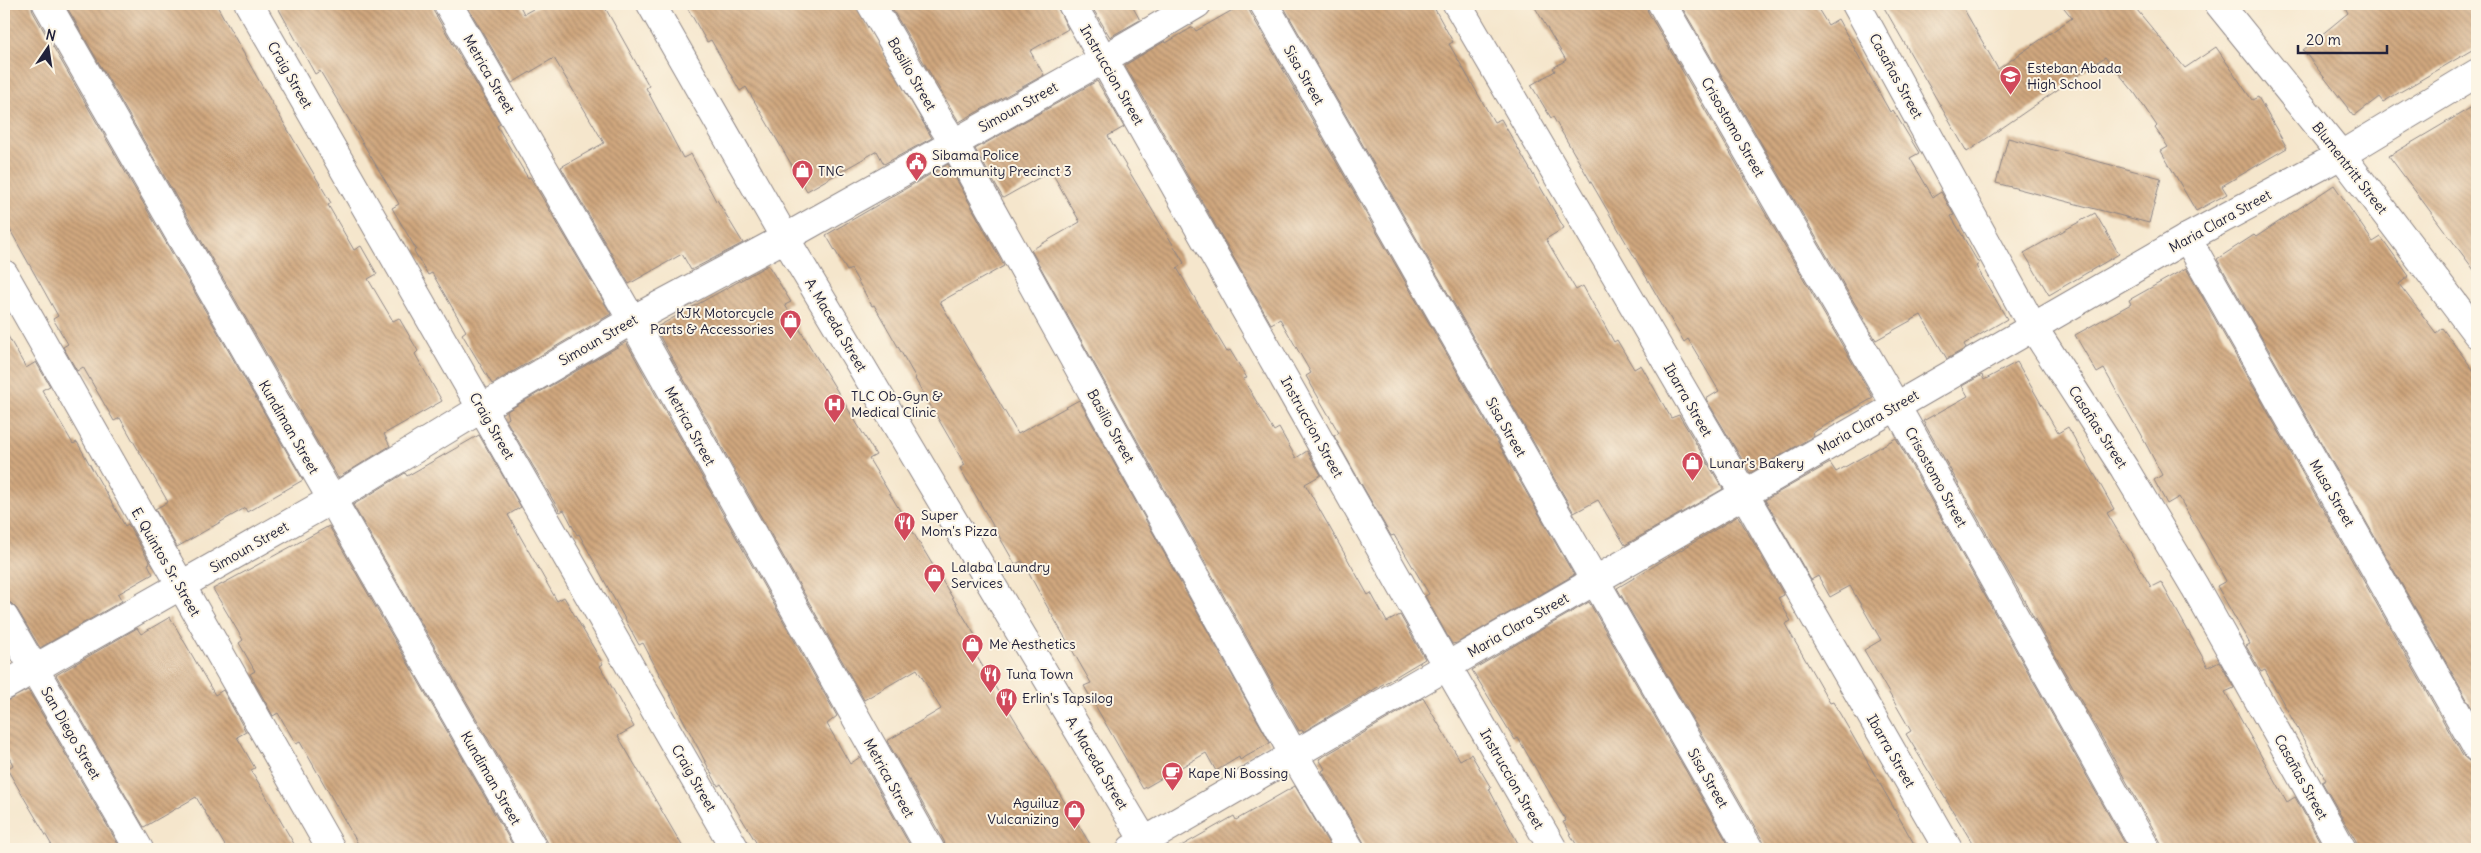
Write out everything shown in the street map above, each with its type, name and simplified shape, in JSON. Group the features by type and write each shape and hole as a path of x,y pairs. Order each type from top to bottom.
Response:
{"street":[{"name":"Kundiman Street","path":"46,4 533,849"},
{"name":"Craig Street","path":"249,4 735,849"},
{"name":"Metrica Street","path":"448,4 632,320 930,849"},
{"name":"A. Maceda Street","path":"651,4 784,238 1141,847"},
{"name":"Basilio Street","path":"871,4 954,143 1294,755 1350,849"},
{"name":"Instruccion Street","path":"1072,4 1447,666 1554,849"},
{"name":"Simoun Street","path":"4,686 331,500 632,320 784,238 1104,59 1198,4"},
{"name":"Sisa Street","path":"1264,4 1749,849"},
{"name":"Ibarra Street","path":"1457,4 1744,494 1948,849"},
{"name":"Crisostomo Street","path":"1662,4 1896,406 2146,849"},
{"name":"Casañas Street","path":"1856,4 2034,327 2124,468 2190,578 2342,849"},
{"name":"Blumentritt Street","path":"2219,4 2341,155 2477,334"},
{"name":"Maria Clara Street","path":"1141,847 1294,755 1896,406 2187,238 2341,155 2477,74"},
{"name":"Musa Street","path":"2187,238 2477,748"},
{"name":"E. Quintos Sr. Street","path":"4,274 331,849"},
{"name":"San Diego Street","path":"4,617 139,849"}],"building":[{"path":"4,4 31,4 33,12 303,480 247,512 245,508 177,547 155,509 168,502 120,418 114,421 83,367 77,371 63,347 68,344 53,319 58,316 4,219"},
{"path":"65,4 216,4 331,203 328,205 354,250 361,246 377,274 368,279 393,321 399,318 418,351 415,354 442,401 384,434 390,446 338,478"},
{"path":"276,4 432,4 434,12 500,124 497,126 528,178 530,177 611,314 492,384 462,334 466,331 432,273 428,275 414,251 416,249 392,208 399,204 320,71 315,74"},
{"path":"466,4 519,4 524,14 542,4 603,4 649,86 646,88 683,158 691,154 716,201 743,243 691,270 682,254 629,284 561,167 604,143 554,58 512,83"},
{"path":"685,4 855,4 932,138 884,164 877,151 807,191 746,87 740,91 711,40 707,42"},
{"path":"902,4 1056,4 1068,29 1030,51 1044,75 959,122 892,9"},
{"path":"1090,4 1131,4 1140,20 1110,37"},
{"path":"1243,4 1248,4 1250,12 1574,575 1457,643 1452,644 1425,596 1429,594 1394,535 1391,536 1334,436 1339,433 1306,376 1311,373 1280,319 1271,324 1125,65 1165,41 1166,43 1193,27 1196,31"},
{"path":"1282,4 1432,4 1453,42 1449,44 1494,122 1501,119 1564,228 1546,239 1576,290 1583,286 1614,342 1617,340 1634,369 1641,365 1671,418 1679,415 1723,489 1625,545 1598,500 1574,513"},
{"path":"1533,4 1646,4 1648,12 1873,398 1812,433 1814,436 1750,473 1706,399 1719,391 1688,339 1684,342 1553,117 1551,118 1531,85 1555,71 1553,68 1566,60"},
{"path":"1680,4 1815,4 1828,25 1838,19 1890,112 1893,110 1919,153 1910,158 1933,197 1941,192 1954,215 1951,216 1979,264 1976,266 2007,319 1964,344 1966,348 1947,359 1921,315 1876,340"},
{"path":"1882,4 1961,4 1998,69 2072,18 2061,4 2132,4 2185,68 2216,47 2252,100 2258,97 2287,148 2222,186 2227,194 2196,211 2161,151 2168,147 2155,128 2157,126 2134,92 2105,57 1967,152"},
{"path":"2343,4 2477,4 2477,47 2383,102 2379,97 2354,116 2303,50 2348,13"},
{"path":"1097,81 1124,127 1108,136 1184,263 1177,268 1227,352 1230,350 1247,378 1243,379 1274,431 1279,428 1296,458 1307,451 1321,475 1305,484 1368,595 1371,593 1387,622 1400,615 1425,659 1303,732 1302,730 1299,731 1031,250 1080,222 1051,171 1003,198 975,149"},
{"path":"2477,104 2477,274 2389,156"},
{"path":"2008,138 2161,178 2149,223 1996,183"},
{"path":"948,164 1004,266 940,302 1018,434 1079,400 1270,743 1240,760 1239,757 1216,771 1206,753 1143,789 1084,686 1091,683 1022,561 1015,564 960,468 965,465 916,378 874,305 872,306 851,269 847,271 826,235"},
{"path":"2334,185 2373,242 2381,237 2409,276 2399,284 2436,333 2442,328 2477,375 2477,717 2217,259 2254,235 2256,237"},
{"path":"2095,213 2119,254 2049,295 2024,253"},
{"path":"768,265 791,302 785,305 876,455 869,459 976,637 968,642 1093,849 946,849 944,841 887,741 941,709 917,669 864,700 655,328"},
{"path":"2186,268 2463,756 2470,762 2477,764 2477,849 2358,849 2356,841 2322,782 2326,780 2265,670 2261,672 2246,646 2250,644 2217,586 2226,581 2179,497 2167,504 2154,480 2162,475 2148,448 2104,369 2097,373 2075,335 2131,304 2129,300"},
{"path":"4,329 26,368 36,362 50,386 42,390 73,444 77,442 125,526 128,524 150,563 148,564 153,574 118,594 122,601 40,648 17,609 11,603 4,601"},
{"path":"626,342 837,716 827,724 850,764 860,757 912,849 760,849 721,784 718,786 643,643 639,645 579,534 577,535 564,510 560,512 506,420 509,418 507,411"},
{"path":"2017,362 2058,433 2068,427 2114,509 2107,513 2151,587 2161,582 2208,667 2219,661 2234,688 2225,692 2287,802 2295,797 2324,849 2162,849 2160,841 1923,421 1968,396 1962,386 1982,375 1984,380"},
{"path":"479,435 521,507 508,515 557,601 564,597 603,664 600,666 634,727 618,736 684,849 549,849 547,841 353,505 405,473 407,476"},
{"path":"1896,438 2128,849 1976,849 1906,734 1911,731 1864,650 1881,640 1850,586 1830,597 1818,576 1811,580 1765,500 1830,463 1836,472"},
{"path":"1738,516 1784,595 1778,598 1791,621 1785,624 1830,703 1833,702 1917,849 1765,849 1763,841 1617,588"},
{"path":"329,526 515,849 361,849 300,742 296,744 278,713 273,716 250,674 255,671 239,643 243,640 213,589"},
{"path":"1589,602 1731,849 1579,849 1563,822 1566,821 1518,738 1515,740 1472,670"},
{"path":"170,617 215,695 223,690 246,732 237,737 255,768 251,770 297,849 227,849 196,797 144,827 56,675 137,628 141,634"},
{"path":"28,690 121,849 54,849 7,769 13,765 4,748 4,702"},
{"path":"1423,698 1460,760 1471,754 1491,788 1489,789 1521,849 1366,849 1322,771 1325,769 1319,759"},
{"path":"1295,786 1332,849 1176,849 1234,816 1236,820"}],"place":[{"name":"Esteban Abada High School","path":"2011,95"},
{"name":"Sibama Police Community Precinct 3","path":"916,182"},
{"name":"TNC","path":"802,190"},
{"name":"KJK Motorcycle Parts & Accessories","path":"790,340"},
{"name":"TLC Ob-Gyn & Medical Clinic","path":"835,423"},
{"name":"Lunar's Bakery","path":"1693,482"},
{"name":"Super Mom's Pizza","path":"905,542"},
{"name":"Lalaba Laundry Services","path":"935,594"},
{"name":"Me Aesthetics","path":"973,663"},
{"name":"Tuna Town","path":"990,693"},
{"name":"Erlin's Tapsilog","path":"1006,717"},
{"name":"Kape Ni Bossing","path":"1172,792"},
{"name":"Aguiluz Vulcanizing","path":"1075,830"}]}
